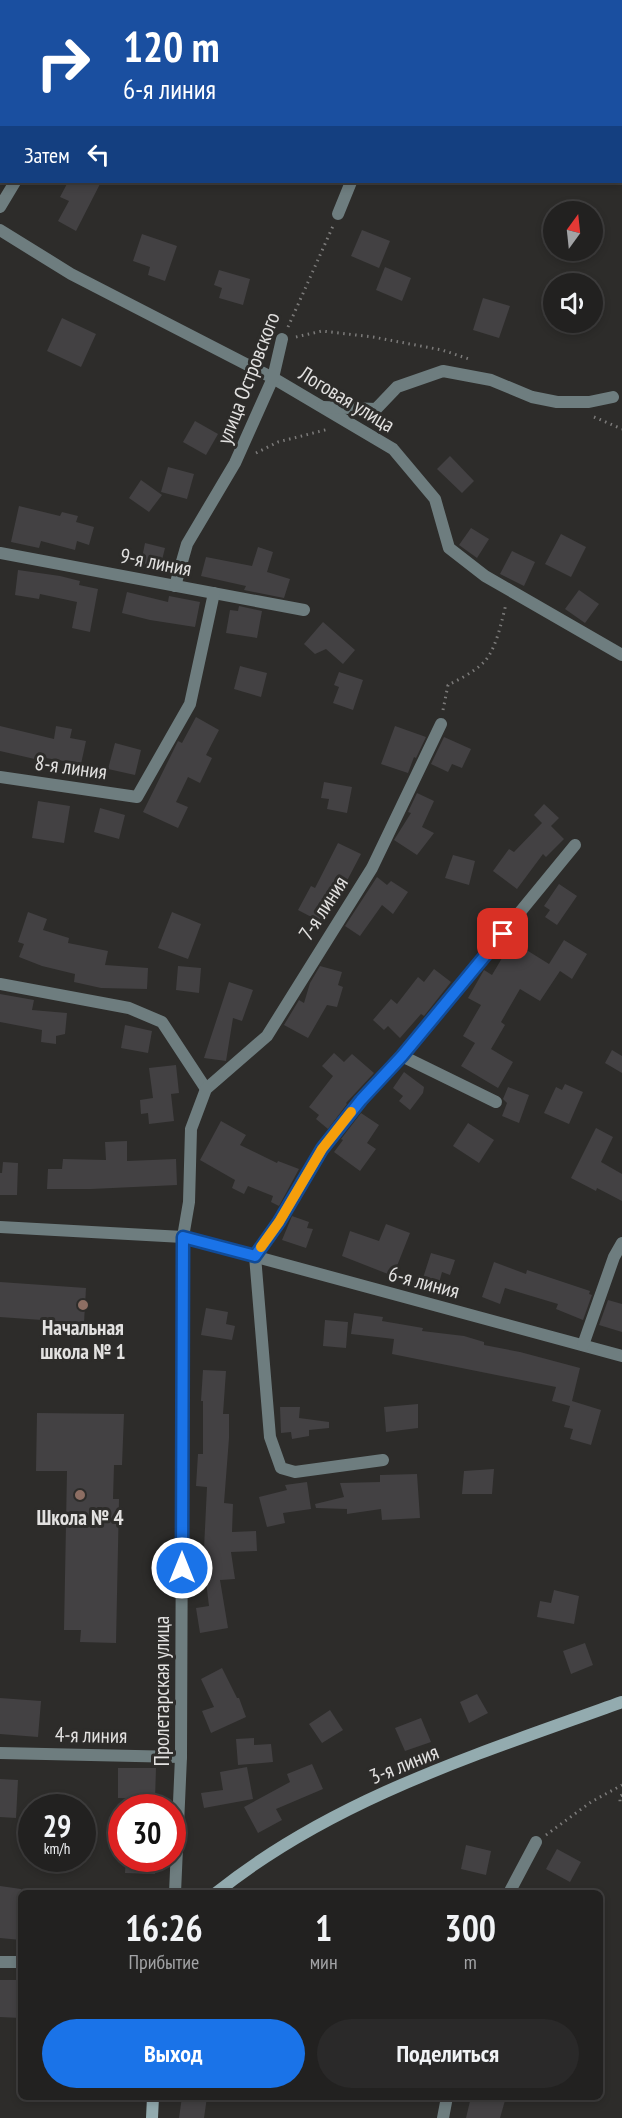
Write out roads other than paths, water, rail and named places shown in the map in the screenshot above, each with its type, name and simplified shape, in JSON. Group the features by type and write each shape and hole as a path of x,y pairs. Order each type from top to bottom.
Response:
{"main road":[{"name":"3-я линия","path":"220,1890 282,1845 382,1793 622,1702"},
{"path":"152,2118 153,2100"}],"street":[{"path":"0,207 14,183"},
{"path":"338,214 351,183"},
{"name":"Логовая улица","path":"0,230 71,274 273,378 393,449 435,499 449,548 485,576 622,655"},
{"name":"улица Островского","path":"175,586 187,544 235,463 273,378 282,339"},
{"path":"320,407 376,409 397,387 443,371 491,380 531,397 557,402 589,402 613,397"},
{"name":"9-я линия","path":"0,553 304,610"},
{"name":"8-я линия","path":"0,777 137,796 190,704 214,593"},
{"name":"7-я линия","path":"183,1237 189,1202 191,1129 206,1089 267,1036 372,868 441,724"},
{"path":"383,1460 295,1472 281,1467 270,1437 255,1256 279,1222 322,1149 361,1100 402,1056 575,845"},
{"path":"0,984 129,1008 162,1022 206,1089"},
{"path":"402,1056 496,1102"},
{"name":"6-я линия","path":"0,1227 183,1237 622,1356"},
{"name":"Пролетарская улица","path":"175,1890 181,1757 183,1237"},
{"path":"583,1345 614,1257 622,1243"},
{"name":"4-я линия","path":"0,1753 181,1757"},
{"path":"511,1890 536,1842"},
{"path":"0,1962 18,1962"},
{"path":"443,2118 446,2100"}],"place":[{"name":"Начальная школа № 1","path":"83,1305"},
{"name":"Школа № 4","path":"80,1495"}]}
